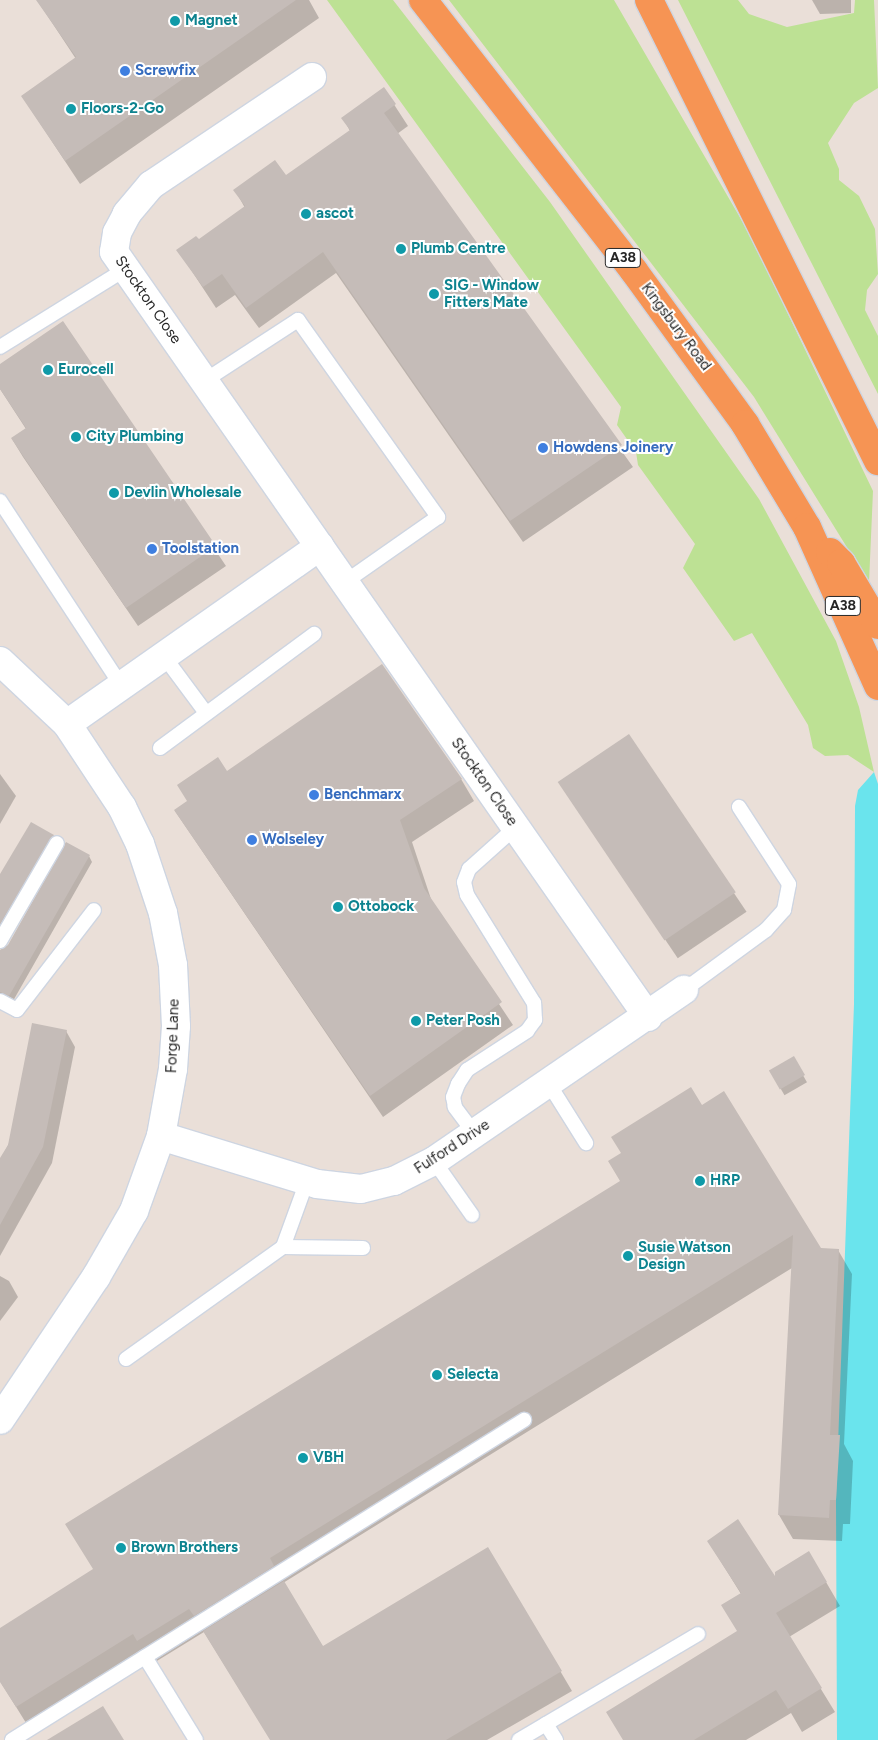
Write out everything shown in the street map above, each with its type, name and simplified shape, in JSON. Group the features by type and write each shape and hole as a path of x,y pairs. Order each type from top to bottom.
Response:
{"highway":[{"name":"Kingsbury Road","path":"423,0 708,370 807,527 878,686"},
{"path":"649,0 878,461"},
{"name":"A38","path":"807,527 841,563 878,625"}],"street":[{"name":"Stockton Close","path":"312,77 151,185 127,214 117,233 114,252 648,1017"},
{"path":"67,724 320,546"},
{"name":"Forge Lane","path":"0,661 67,724 122,807 140,844 163,913 173,965 176,1026 173,1069 161,1136 144,1188 122,1235 0,1420"},
{"name":"Fulford Drive","path":"161,1136 306,1181 361,1189 394,1181 434,1161 475,1134 648,1017 684,990"}],"lane":[{"path":"0,347 126,269"},
{"path":"204,381 298,320 438,517 345,582"},
{"path":"0,500 121,685"},
{"path":"160,748 314,634"},
{"path":"163,656 206,713"},
{"path":"684,990 766,930 784,910 789,884 740,807"},
{"path":"475,1134 455,1107 453,1097 458,1084 467,1070 527,1031 535,1020 534,1003 467,895 464,882 469,869 516,827"},
{"path":"0,941 57,842"},
{"path":"0,1001 17,1010 94,910"},
{"path":"549,1084 586,1143"},
{"path":"434,1161 472,1215"},
{"path":"126,1359 283,1247 306,1181"},
{"path":"283,1247 363,1248"},
{"path":"12,1740 524,1420"},
{"path":"519,1740 698,1634"},
{"path":"145,1657 196,1740"},
{"path":"546,1724 556,1740"}],"green space":[{"path":"327,0 393,0 550,202 759,499 836,641 859,707 874,772 848,755 825,756 813,748 808,725 752,633 734,641 683,568 695,544 638,465 636,452 617,425 621,407"},
{"path":"449,0 614,0 749,233 873,491 869,583 754,397"},
{"path":"678,0 738,0 749,14 787,27 854,13 855,0 874,0 878,88 854,103 828,143 839,169 839,180 859,196 875,229 878,274 867,290 865,310 878,336 878,394"}],"water":[{"path":"874,772 878,784 878,1740 837,1740 836,1500 854,1004 855,806 858,790"}],"building":[{"path":"36,0 296,0 65,161 21,96 76,57"},
{"path":"384,87 396,104 384,113 622,445 510,521 323,252 246,308 222,274 203,287 176,250 196,236 199,239 245,206 233,190 275,160 286,175 350,130 341,118"},
{"path":"63,321 216,546 126,608 11,438 26,428 0,389 0,364"},
{"path":"382,664 462,779 400,820 424,888 502,1002 370,1096 174,810 187,801 177,785 218,757 227,771"},
{"path":"629,734 736,892 665,940 558,782"},
{"path":"31,822 54,835 0,924 0,874"},
{"path":"66,842 90,855 9,996 0,992 0,950 8,945"},
{"path":"32,1023 67,1030 43,1147 0,1225 0,1158 8,1145"},
{"path":"794,1056 805,1075 780,1090 769,1070"},
{"path":"691,1087 702,1105 724,1091 821,1248 839,1249 830,1435 840,1435 836,1500 830,1500 829,1518 778,1515 793,1235 270,1558 274,1566 194,1616 189,1609 137,1641 133,1634 16,1707 0,1682 0,1628 93,1569 65,1524 620,1181 608,1161 621,1153 611,1137"},
{"path":"738,1519 775,1576 775,1572 809,1551 827,1582 776,1613 822,1688 788,1709 776,1690 694,1740 623,1740 606,1712 737,1631 721,1605 741,1593 707,1541"},
{"path":"488,1547 562,1671 446,1740 270,1740 203,1631 284,1581 323,1646"},
{"path":"103,1706 124,1740 47,1740"}],"place":[{"name":"Magnet","path":"175,21"},
{"name":"Screwfix","path":"125,71"},
{"name":"Floors-2-Go","path":"71,109"},
{"name":"ascot","path":"306,214"},
{"name":"Plumb Centre","path":"401,249"},
{"name":"SIG - Window Fitters Mate","path":"434,294"},
{"name":"Eurocell","path":"48,370"},
{"name":"City Plumbing","path":"76,437"},
{"name":"Howdens Joinery","path":"543,448"},
{"name":"Devlin Wholesale","path":"114,493"},
{"name":"Toolstation","path":"152,549"},
{"name":"Benchmarx","path":"314,795"},
{"name":"Wolseley","path":"252,840"},
{"name":"Ottobock","path":"338,907"},
{"name":"Peter Posh","path":"416,1021"},
{"name":"HRP","path":"700,1181"},
{"name":"Susie Watson Design","path":"628,1256"},
{"name":"Selecta","path":"437,1375"},
{"name":"VBH","path":"303,1458"},
{"name":"Brown Brothers","path":"121,1548"}]}
